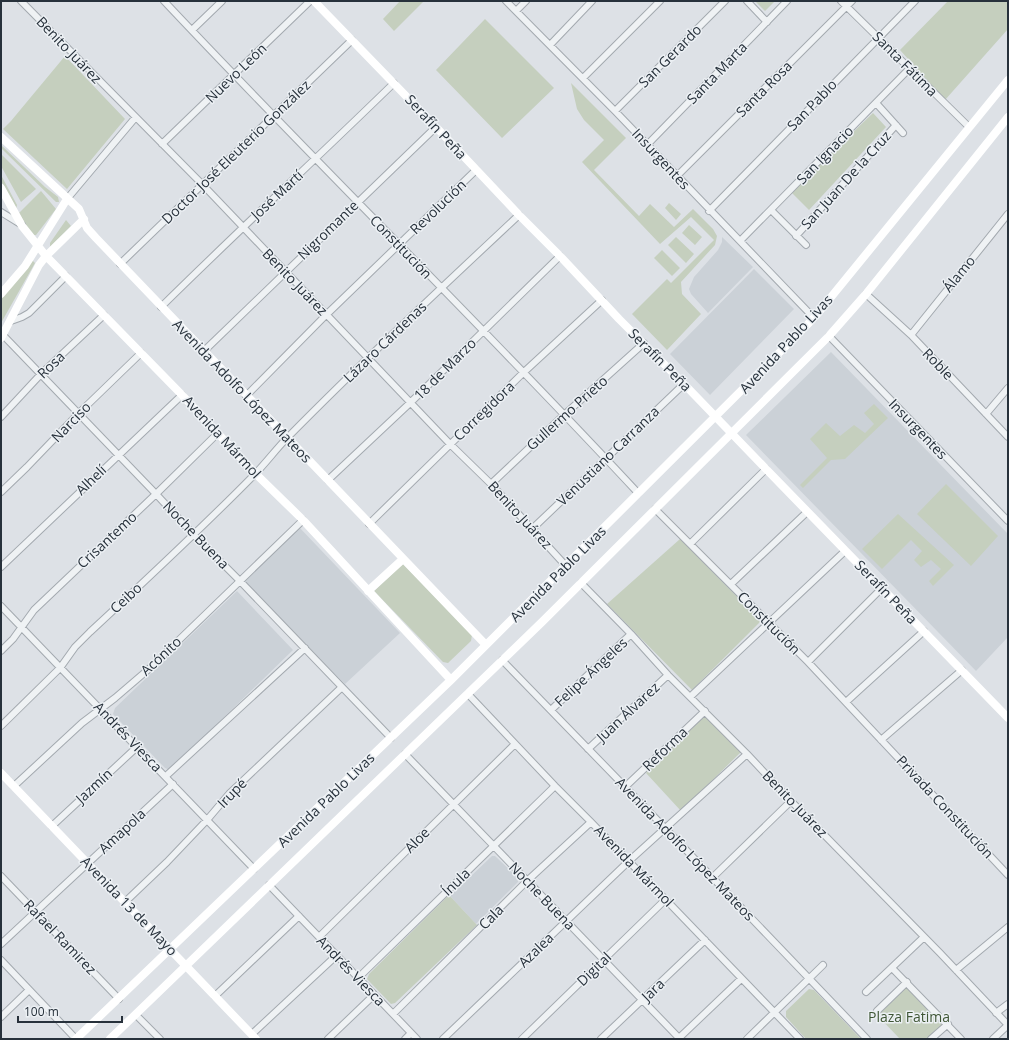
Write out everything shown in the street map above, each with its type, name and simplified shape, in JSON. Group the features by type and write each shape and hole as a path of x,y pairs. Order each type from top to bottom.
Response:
{"main road":[{"name":"Serafín Peña","path":"314,1 519,215 1008,718"},
{"name":"Avenida Pablo Livas","path":"76,1039 451,680 814,318 1008,80"},
{"name":"Avenida Pablo Livas","path":"110,1039 468,694 829,336 866,294 1008,117"},
{"name":"Avenida Adolfo López Mateos","path":"1,137 79,209 85,223 92,233 120,264 486,645"},
{"name":"Avenida Mármol","path":"1,188 22,226 46,256 302,520 451,680"},
{"path":"1,294 22,271 67,199"},
{"path":"2,335 11,321 36,270 46,256 84,219"},
{"path":"368,591 402,559"},
{"name":"Avenida 13 de Mayo","path":"1,773 88,862 254,1037"}],"street":[{"name":"Benito Juárez","path":"21,1 135,118 202,184 410,403 491,484 566,566"},
{"name":"Constitución","path":"164,1 399,245 524,372 638,493"},
{"path":"192,30 222,1"},
{"name":"Nuevo León","path":"162,144 310,1"},
{"name":"Insurgentes","path":"506,1 583,78 709,211 814,318"},
{"path":"516,11 526,1"},
{"path":"550,45 592,1"},
{"path":"583,78 660,1"},
{"name":"San Gerardo","path":"615,111 725,1"},
{"path":"747,1 767,22"},
{"name":"Santa Marta","path":"647,145 788,1"},
{"name":"Santa Fátima","path":"841,1 969,127"},
{"name":"Santa Rosa","path":"677,176 852,1"},
{"name":"San Pablo","path":"709,211 914,1"},
{"name":"Doctor José Eleuterio González","path":"120,264 352,40"},
{"name":"San Ignacio","path":"740,241 909,68"},
{"name":"José Martí","path":"161,307 242,227 316,159 394,83"},
{"path":"876,103 903,133"},
{"path":"67,199 135,118"},
{"name":"San Juan De la Cruz","path":"796,236 896,125"},
{"name":"Nigromante","path":"204,351 436,127"},
{"name":"Revolución","path":"246,396 326,315 476,170"},
{"path":"770,210 806,245"},
{"path":"1,212 22,226"},
{"name":"Álamo","path":"911,335 1008,214"},
{"name":"Lázaro Cárdenas","path":"256,474 287,438 368,358 441,287 519,215"},
{"name":"18 de Marzo","path":"328,480 410,403 560,256"},
{"path":"11,321 29,313 66,276"},
{"name":"Roble","path":"866,294 911,335 1008,437"},
{"name":"Corregidora","path":"369,524 524,372 602,300"},
{"name":"Rosa","path":"1,417 41,374 104,315"},
{"name":"Noche Buena","path":"2,335 79,413 194,535 391,738"},
{"name":"Insurgentes","path":"829,336 1008,521"},
{"name":"Gullermo Prieto","path":"491,484 564,415 644,343"},
{"name":"Narciso","path":"1,492 141,353"},
{"name":"Venustiano Carranza","path":"532,529 684,384"},
{"path":"986,414 1008,388"},
{"name":"Alhelí","path":"1,567 182,395"},
{"name":"Crisantemo","path":"1,651 13,639 34,610 218,433"},
{"path":"690,544 766,469"},
{"name":"Ceibo","path":"1,726 60,668 75,647 90,632 194,535 256,474"},
{"name":"Constitución","path":"655,509 808,662 881,740"},
{"path":"731,584 807,512"},
{"name":"Acónito","path":"14,786 76,728 116,698 150,668 302,520"},
{"path":"690,697 845,550"},
{"name":"Benito Juárez","path":"581,583 1008,1025"},
{"path":"808,662 882,588"},
{"name":"Andrés Viesca","path":"1,606 60,668 101,708 254,869"},
{"path":"846,702 924,631"},
{"name":"Felipe Ángeles","path":"551,710 631,634"},
{"path":"166,776 304,648"},
{"name":"Avenida Adolfo López Mateos","path":"502,660 867,1039"},
{"path":"881,740 962,670"},
{"name":"Juan Álvarez","path":"588,749 668,674"},
{"name":"Irupé","path":"125,902 167,862 207,820 232,790 342,687"},
{"name":"Avenida Mármol","path":"468,694 800,1039"},
{"name":"Reforma","path":"625,787 705,711"},
{"name":"Privada Constitución","path":"881,740 1008,875"},
{"name":"Aloe","path":"319,937 515,744"},
{"name":"Jazmín","path":"52,826 137,747"},
{"name":"Noche Buena","path":"405,754 679,1039"},
{"name":"Azalea","path":"443,1039 629,861 747,754"},
{"name":"Amapola","path":"1,944 173,784"},
{"name":"Ínula","path":"358,978 555,786"},
{"path":"712,878 791,801"},
{"name":"Cala","path":"393,1014 527,881 591,822"},
{"name":"Rafael Ramirez","path":"1,876 119,999"},
{"name":"Andrés Viesca","path":"270,885 417,1039"},
{"name":"Digital","path":"522,1039 666,899"},
{"path":"215,996 299,916"},
{"path":"956,970 1008,927"},
{"path":"866,992 924,937"},
{"name":"Jara","path":"601,1039 705,940"},
{"path":"254,1037 337,955"},
{"path":"1,960 76,1039"},
{"path":"747,1039 823,965"},
{"path":"892,968 961,1039"},
{"path":"679,1039 741,979"},
{"path":"877,1011 907,982"},
{"path":"1,1017 29,990"},
{"path":"328,1039 374,995"},
{"path":"996,1013 1008,1004"},
{"path":"136,1014 160,1039"},
{"path":"931,1039 948,1024"},
{"path":"993,1039 1008,1025"},
{"path":"405,1039 412,1033"}],"shaded area":[{"path":"722,237 753,267 708,313 691,294 689,289 694,277 718,250 722,242"},
{"path":"754,269 794,309 710,395 670,354"},
{"path":"831,352 1008,534 1008,637 976,671 746,435"},
{"path":"298,526 400,633 345,684 243,580"},
{"path":"237,591 293,650 170,770 165,768 113,714 115,708"},
{"path":"492,856 495,856 518,878 518,882 476,924 450,896"}],"green space":[{"path":"400,1 424,1 394,31 383,19"},
{"path":"755,1 775,1 765,11"},
{"path":"948,1 1008,1 1008,29 945,100 900,50"},
{"path":"485,19 554,88 502,138 436,70"},
{"path":"65,56 125,119 67,189 3,129"},
{"path":"571,83 626,138 594,170 639,216 650,204 674,227 693,209 713,229 717,236 715,245 681,282 682,294 701,314 667,350 632,314 667,279 671,283 714,240 691,217 660,244 582,162 604,140 584,120 577,109"},
{"path":"873,113 886,127 809,210 791,192"},
{"path":"1,145 45,187 58,197 59,202 56,202 1,148"},
{"path":"1,154 36,189 21,202 1,166"},
{"path":"1,175 17,205 16,209 1,181"},
{"path":"41,191 56,209 36,235 32,235 19,213"},
{"path":"669,203 681,214 676,220 665,208"},
{"path":"66,220 71,226 50,247 50,243"},
{"path":"689,225 702,237 695,245 682,233"},
{"path":"676,237 694,254 686,263 668,245"},
{"path":"662,250 680,268 672,276 654,258"},
{"path":"32,260 35,263 1,323 1,297"},
{"path":"874,404 888,418 845,459 831,460 803,488 800,485 827,458 810,439 826,423 840,436 854,425 865,433 874,424 864,413"},
{"path":"946,484 998,536 971,566 917,514"},
{"path":"898,514 954,565 933,586 929,581 941,569 931,560 921,567 914,560 922,551 911,540 882,569 862,549"},
{"path":"680,539 761,621 692,690 607,604"},
{"path":"403,564 472,635 471,641 448,663 443,662 374,591"},
{"path":"704,716 741,752 681,811 646,773"},
{"path":"449,895 477,925 395,1003 391,1004 367,979 369,974"},
{"name":"Plaza Fatima","path":"908,983 946,1023 928,1039 900,1039 876,1014"},
{"path":"809,989 814,990 861,1039 806,1039 786,1017 786,1011"}]}
